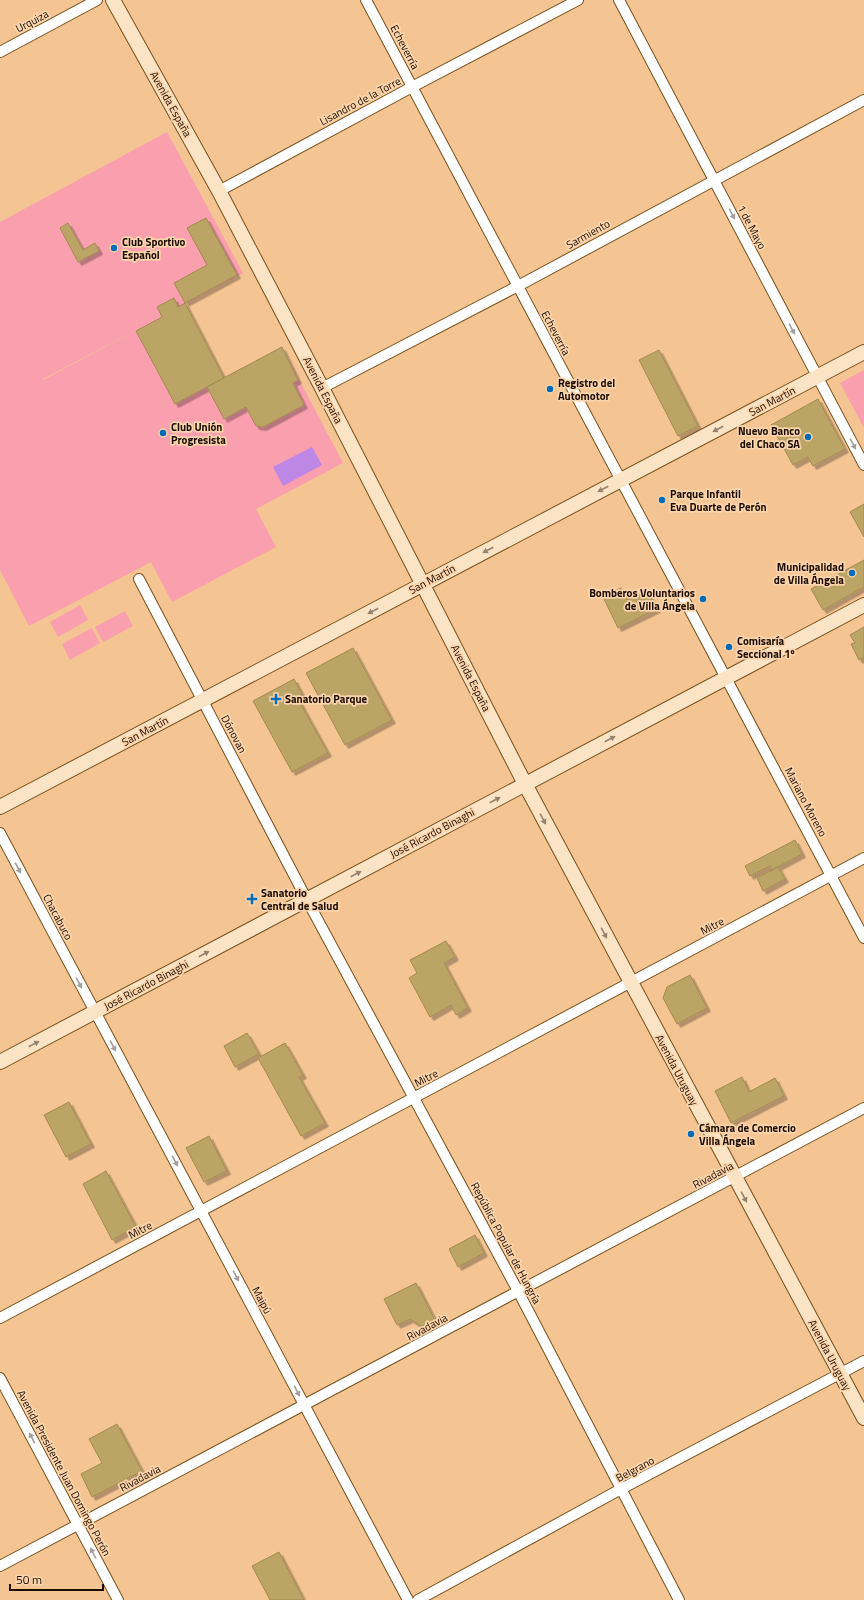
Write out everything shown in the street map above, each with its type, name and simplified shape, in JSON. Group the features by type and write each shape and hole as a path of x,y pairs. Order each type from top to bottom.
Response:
{"street":[{"name":"Urquiza","path":"0,52 97,0"},
{"name":"Avenida España","path":"113,0 219,191 525,784"},
{"name":"Echeverría","path":"366,0 727,677"},
{"name":"Lisandro de la Torre","path":"219,191 578,0"},
{"name":"1 de Mayo","path":"619,0 864,465"},
{"name":"Sarmiento","path":"322,388 518,286 864,100"},
{"name":"San Martín","path":"0,807 864,352"},
{"name":"Dónovan","path":"140,579 307,900"},
{"name":"José Ricardo Binaghi","path":"0,1062 864,604"},
{"name":"Mariano Moreno","path":"727,677 864,938"},
{"name":"Avenida Uruguay","path":"525,784 864,1418"},
{"name":"Chacabuco","path":"0,834 95,1012"},
{"name":"Mitre","path":"0,1318 864,858"},
{"name":"República Popular de Hungría","path":"307,900 518,1291 679,1600"},
{"name":"Maipú","path":"95,1012 408,1600"},
{"name":"Rivadavia","path":"0,1566 305,1406 518,1291 864,1108"},
{"name":"Belgrano","path":"418,1600 621,1489 864,1360"},
{"name":"Avenida Presidente Juan Domingo Perón","path":"0,1378 118,1600"}],"shaded area":[{"name":"Club Unión Progresista","path":"167,132 243,273 185,304 224,377 282,347 343,463 256,509 276,547 172,602 151,562 29,626 0,570 0,222","holes":["161,317 43,380 43,379"]},
{"path":"864,370 864,428 840,383"},
{"path":"312,447 322,465 283,486 273,467"},
{"path":"80,605 88,620 58,637 50,622"},
{"path":"125,611 133,626 103,642 95,627"},
{"path":"92,628 100,643 70,660 62,644"}],"building":[{"path":"206,218 237,275 185,303 174,283 207,265 187,228"},
{"path":"68,223 83,250 95,243 99,251 78,262 60,228"},
{"path":"174,298 178,307 185,303 224,378 175,404 136,331 162,317 157,307"},
{"path":"282,347 298,380 293,383 304,405 263,427 256,426 246,407 224,419 207,387"},
{"path":"659,350 698,426 678,436 639,360"},
{"name":"Nuevo Banco del Chaco SA","path":"818,399 845,449 813,466 808,457 793,465 771,425"},
{"name":"Municipalidad de Villa Ángela","path":"864,504 864,537 850,512"},
{"name":"Municipalidad de Villa Ángela","path":"864,560 864,587 823,610 811,589"},
{"path":"621,588 627,600 647,590 657,609 618,628 603,597"},
{"path":"864,627 864,661 862,658 859,660 851,644 855,643 850,635"},
{"path":"353,648 392,720 345,745 306,673"},
{"path":"294,679 302,694 297,697 328,753 292,772 253,701"},
{"path":"795,840 802,854 772,870 770,866 750,876 745,866"},
{"path":"778,867 785,879 763,891 757,878"},
{"path":"446,941 455,957 444,963 468,1008 456,1015 451,1005 430,1017 409,978 417,973 410,960"},
{"path":"690,975 707,1008 677,1024 663,998 667,987"},
{"path":"247,1033 259,1054 235,1067 224,1046"},
{"path":"285,1043 303,1075 299,1077 325,1123 301,1136 258,1058"},
{"path":"742,1077 749,1092 775,1078 784,1096 731,1123 715,1091"},
{"path":"69,1102 91,1144 66,1157 44,1115"},
{"path":"209,1136 227,1171 204,1182 186,1148"},
{"path":"106,1171 136,1227 112,1240 83,1184"},
{"path":"475,1235 484,1253 458,1267 449,1249"},
{"path":"416,1283 435,1320 422,1327 410,1319 397,1325 384,1299"},
{"path":"117,1424 142,1471 92,1497 81,1474 102,1463 89,1439"},
{"path":"279,1552 304,1600 270,1600 252,1566"}],"place":[{"name":"Club Sportivo Español","path":"114,248"},
{"name":"Registro del Automotor","path":"550,389"},
{"name":"Club Unión Progresista","path":"163,433"},
{"name":"Nuevo Banco del Chaco SA","path":"808,437"},
{"name":"Parque Infantil Eva Duarte de Perón","path":"662,500"},
{"name":"Municipalidad de Villa Ángela","path":"852,573"},
{"name":"Bomberos Voluntarios de Villa Ángela","path":"703,599"},
{"name":"Comisaría Seccional 1º","path":"729,647"},
{"name":"Sanatorio Parque","path":"276,699"},
{"name":"Sanatorio Central de Salud","path":"252,899"},
{"name":"Cámara de Comercio Villa Ángela","path":"691,1134"}]}
